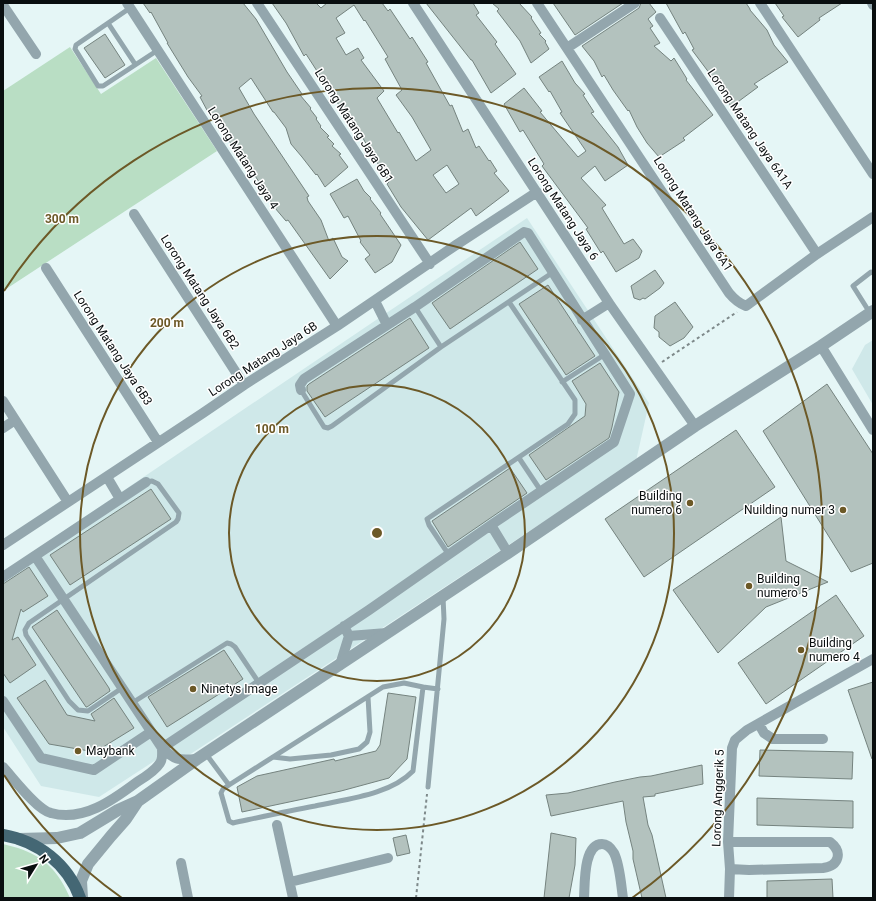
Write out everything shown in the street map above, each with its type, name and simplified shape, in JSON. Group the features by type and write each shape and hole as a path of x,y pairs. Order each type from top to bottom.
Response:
{"main road":[{"path":"9,835 40,849 58,864 73,883 81,898"}],"street":[{"name":"Lorong Matang Jaya 6B1","path":"257,3 430,264"},
{"name":"Lorong Matang Jaya 6","path":"413,3 608,303 695,426"},
{"name":"Lorong Matang Jaya 6A1","path":"538,3 729,293 735,301 746,306"},
{"path":"567,48 635,3"},
{"path":"760,3 873,174"},
{"path":"3,5 36,54"},
{"name":"Lorong Matang Jaya 4","path":"129,6 337,326"},
{"name":"Lorong Matang Jaya 6A1A","path":"660,18 817,254"},
{"name":"Lorong Matang Jaya 6B","path":"3,545 244,385 375,301 537,192"},
{"name":"Lorong Matang Jaya 6B2","path":"134,214 244,385"},
{"path":"746,306 817,254 873,217"},
{"path":"162,748 614,442 630,394 528,233 524,232 415,307 304,379 300,385 301,390"},
{"name":"Lorong Matang Jaya 6B3","path":"46,268 158,442"},
{"path":"375,301 387,325"},
{"path":"582,320 608,303"},
{"path":"9,835 57,838 80,832 118,810 138,801 201,756 508,553 695,426 872,312"},
{"path":"821,346 873,430"},
{"path":"3,401 68,502"},
{"path":"3,428 15,420"},
{"path":"107,477 120,499"},
{"path":"3,577 146,482"},
{"path":"491,525 508,553"},
{"path":"35,556 162,748 171,756 179,760 201,756"},
{"path":"340,665 349,636 344,626"},
{"path":"349,636 388,633"},
{"name":"Lorong Anggerik 5","path":"729,898 730,869 728,842 732,748 735,740 747,730 873,659"},
{"path":"3,701 41,758 94,770 151,732"},
{"path":"759,724 764,733 774,739 823,739"},
{"path":"3,767 37,805 50,813 77,814 92,810 104,804 131,787 155,769 161,762 162,748"},
{"path":"81,898 81,881 88,864 126,819 138,801"},
{"path":"277,825 293,898"},
{"path":"728,842 830,842 836,847 837,857 832,866 823,868 749,870 730,869"},
{"path":"584,898 590,853 595,846 602,844 608,846 614,854 623,898"},
{"path":"290,882 388,858"},
{"path":"181,863 188,898"}],"lane":[{"path":"129,6 108,23 78,43 75,49 98,86 103,86 158,50"},
{"path":"108,23 135,64"},
{"path":"872,312 853,286 871,272 873,273"},
{"path":"301,390 324,427 328,428 441,347 552,273"},
{"path":"449,555 429,525 427,519 568,424 575,414 575,400 509,302"},
{"path":"415,307 441,347"},
{"path":"562,382 604,355"},
{"path":"519,458 541,491"},
{"path":"122,688 88,710 78,710 69,701 60,688 26,635 26,630 29,623 176,522 178,519 178,513 158,484 152,481 146,482"},
{"path":"428,787 444,619 442,596"},
{"path":"132,703 227,643 235,647 259,683"},
{"path":"423,687 413,772 408,777 387,789 363,796 233,823 229,821 226,815 221,793 223,789 383,687 404,682 438,689"},
{"path":"273,757 290,758 331,755 359,749 367,742 370,732 368,697"},
{"path":"201,756 229,785"}],"path":[{"path":"654,367 746,306"},
{"path":"416,898 428,787"}],"shaded area":[{"path":"527,218 649,403 636,461 186,757 156,760 99,797 41,786 3,727 3,572"},
{"path":"873,340 873,405 852,369 865,345"}],"green space":[{"path":"70,47 101,94 156,58 217,151 3,291 3,91"},
{"path":"3,844 28,852 43,861 56,873 70,898 3,898"}],"building":[{"path":"143,3 243,3 256,19 287,72 302,94 300,95 311,108 310,109 321,126 320,127 329,136 327,137 334,144 332,146 341,154 339,155 348,167 325,187 317,174 316,175 291,144 286,128 273,112 251,78 239,88 254,114 309,196 307,197 308,201 321,220 329,241 333,238 342,257 348,261 330,279 288,220 286,221 275,208 255,174 229,141 209,111 208,112 200,97 202,96 188,77 167,43 151,12 150,13"},
{"path":"272,3 316,3 321,8 327,3 382,3 388,11 390,9 410,39 412,37 428,62 426,63 450,106 452,105 463,132 468,129 476,148 479,146 489,161 490,160 497,171 494,173 509,191 476,216 471,208 428,240 401,207 387,184 389,182 349,113 346,116 306,54 304,56 286,23","holes":["354,5 388,57 385,59 402,90 396,95 412,117 431,150 416,161 377,98 384,91 361,60 364,58 358,48 346,55 336,38 345,33 336,18","447,165 459,184 446,193 433,175"]},
{"path":"426,3 473,3 479,13 476,15 497,42 495,44 516,74 491,93 472,60"},
{"path":"492,3 519,3 532,17 531,18 541,33 539,34 546,41 545,42 549,49 531,63 520,41 497,11 499,9"},
{"path":"553,3 623,3 575,35"},
{"path":"641,3 649,3 656,12 648,19 653,26 650,28 660,43 654,46 671,61 674,58 687,79 686,80 713,115 683,138 685,140 659,157 647,143 629,110 628,111 604,75 602,77 594,61 582,46 639,8"},
{"path":"666,3 746,3 767,30 774,45 788,62 754,84 758,87 731,107 718,81 716,82 692,50 694,49 685,32 683,34"},
{"path":"775,3 842,3 819,18 820,20 798,37 782,17 784,16"},
{"path":"105,34 125,65 105,78 84,48"},
{"path":"562,61 575,83 585,94 583,95 594,112 591,113 618,147 628,165 605,181 595,166 581,178 606,205 602,208 624,244 633,239 642,251 639,258 616,272 603,251 601,253 586,229 588,228 542,166 544,164 523,130 520,132 504,104 524,88 542,111 540,112 578,157 586,151 560,113 562,112 550,91 549,92 539,77"},
{"path":"357,179 401,245 392,262 375,273 365,259 370,255 360,242 361,241 348,216 344,218 330,194"},
{"path":"520,242 538,269 450,329 432,303"},
{"path":"655,270 664,283 660,288 645,299 643,298 640,300 634,298 631,286"},
{"path":"548,285 595,356 566,375 519,304"},
{"path":"675,302 693,327 684,338 670,346 659,337 659,332 654,328 655,316"},
{"path":"410,318 429,348 325,417 307,391 307,386"},
{"path":"600,363 619,392 609,438 546,480 529,455 585,416 586,404 572,381"},
{"name":"Nuilding numer 3","path":"827,384 873,454 873,563 851,572 763,431"},
{"name":"Building numero 6","path":"736,430 775,487 644,577 605,519"},
{"path":"510,468 527,493 448,547 432,521"},
{"path":"151,489 171,519 70,585 50,555"},
{"name":"Building numero 5","path":"781,517 786,561 828,582 766,607 718,653 673,590"},
{"path":"29,567 48,596 23,612 21,609 12,640 18,637 36,665 10,683 3,673 3,584"},
{"name":"Building numero 4","path":"836,595 864,636 766,704 738,663"},
{"path":"57,610 110,691 87,707 32,627"},
{"path":"224,650 243,679 167,727 148,697"},
{"path":"45,680 67,715 95,721 91,714 114,698 134,728 95,752 49,744 17,698"},
{"path":"873,682 873,759 872,759 848,690"},
{"path":"388,693 416,697 407,759 389,778 341,791 242,812 237,787 257,776 334,759 335,761 376,751 380,745"},
{"path":"760,750 853,752 852,779 759,776"},
{"path":"702,765 703,784 655,794 655,796 643,797 648,825 652,835 666,898 642,898 633,859 633,851 623,801 551,816 546,795 568,793"},
{"path":"757,798 853,801 853,828 757,825"},
{"path":"551,833 576,838 575,865 569,898 544,898"},
{"path":"406,835 410,853 397,856 393,838"},
{"path":"832,879 833,898 767,898 767,881"}],"place":[{"name":"Building numero 6","path":"690,503"},
{"name":"Nuilding numer 3","path":"843,510"},
{"name":"Building numero 5","path":"749,586"},
{"name":"Building numero 4","path":"801,650"},
{"name":"Ninetys Image","path":"193,689"},
{"name":"Maybank","path":"78,751"}]}
